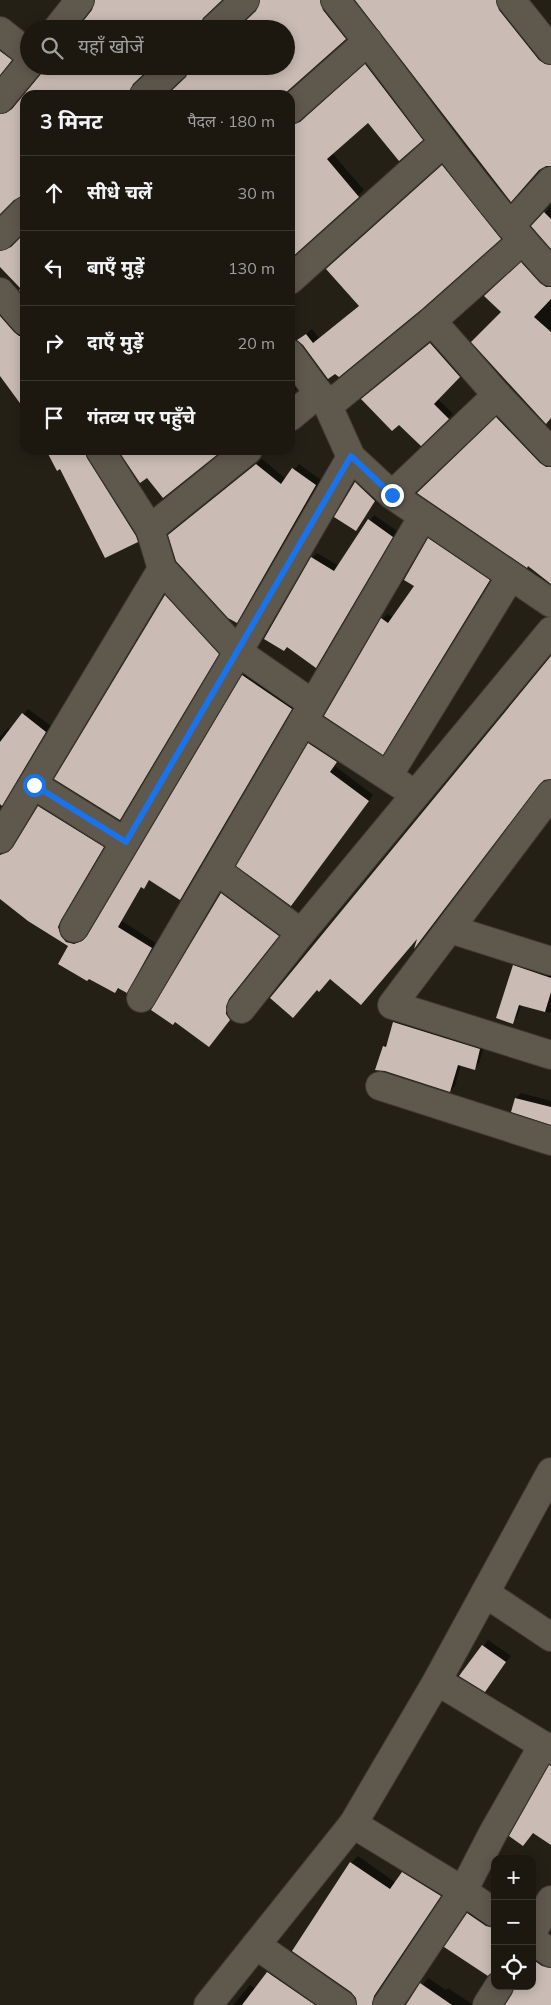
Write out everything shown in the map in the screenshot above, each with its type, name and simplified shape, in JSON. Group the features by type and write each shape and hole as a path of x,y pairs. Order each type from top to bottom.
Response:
{"street":[{"path":"64,20 80,0"},
{"path":"224,20 245,0"},
{"path":"335,0 368,41 443,143 516,233 551,272"},
{"path":"511,0 551,50"},
{"path":"0,31 20,47"},
{"path":"295,106 368,41"},
{"path":"0,99 20,75"},
{"path":"149,90 165,75"},
{"path":"295,276 443,143"},
{"path":"295,414 324,399 432,321 516,233 551,182"},
{"path":"0,236 20,216"},
{"path":"0,292 20,315"},
{"path":"432,321 497,396 551,452"},
{"path":"295,361 324,399 351,456 392,495 551,603"},
{"path":"392,495 497,396"},
{"path":"103,455 150,529 162,569 238,652 308,713 415,795"},
{"path":"150,529 242,455"},
{"path":"74,928 238,652 351,456"},
{"path":"141,998 423,516"},
{"path":"0,839 162,569"},
{"path":"388,776 511,576"},
{"path":"241,1009 300,933 551,631"},
{"path":"34,785 126,842"},
{"path":"547,809 450,929 392,1006 551,1055"},
{"path":"216,870 300,933"},
{"path":"450,929 551,961"},
{"path":"380,1086 551,1141"},
{"path":"208,2005 353,1824 437,1681 485,1592 548,1486"},
{"path":"485,1592 551,1637"},
{"path":"387,2005 463,1891 492,1833 547,1748 437,1681"},
{"path":"353,1824 491,1910"},
{"path":"536,1925 551,1900"},
{"path":"536,1943 551,1952"},
{"path":"256,1945 342,2005"},
{"path":"487,2005 496,1990"}],"building":[{"path":"95,0 222,0 202,20 84,20 92,10"},
{"path":"260,0 320,0 323,10 346,39 289,90 172,90 187,75 295,75 295,20 246,20 256,11"},
{"path":"355,0 496,0 499,10 539,60 551,65 551,166 546,166 539,170 511,202"},
{"path":"0,51 12,60 0,75"},
{"path":"365,64 423,140 399,161 368,123 327,159 359,197 295,255 295,124 300,122"},
{"path":"40,75 142,75 133,84 131,90 28,90"},
{"path":"20,99 20,198 14,200 0,214 0,114 12,109"},
{"path":"442,165 501,239 422,309 339,377 335,374 328,379 303,345 297,340 306,334 313,343 359,306 326,269"},
{"path":"544,212 551,219 551,249 531,226"},
{"path":"20,238 20,288 0,267 0,251 11,247"},
{"path":"521,262 540,283 546,287 551,287 551,299 534,317 551,332 551,418 546,424 471,342 501,312 484,296"},
{"path":"0,316 20,336 20,403 0,376"},
{"path":"430,343 460,377 434,404 449,419 421,446 399,425 392,431 361,399"},
{"path":"496,417 540,463 546,467 551,467 551,584 528,566 527,568 417,493"},
{"path":"49,455 86,455 138,542 105,558 60,469 57,471"},
{"path":"121,455 217,455 163,498 147,478 140,483"},
{"path":"256,464 281,484 292,468 316,485 237,623 228,618 176,561 168,535"},
{"path":"355,482 375,501 356,531 334,517"},
{"path":"368,519 393,537 316,668 287,647 284,651 264,639 311,557 334,571"},
{"path":"428,538 490,580 383,755 324,716 381,618 388,623 414,586 404,580"},
{"path":"165,595 219,654 120,820 54,779"},
{"path":"551,656 551,779 544,780 539,785 414,949 417,939 361,1005 330,979 319,992 317,990 293,1018 270,998"},
{"path":"242,675 292,709 180,900 149,880 144,889 141,887 118,927 152,948 127,993 118,988 115,993 89,979 87,981 58,964 68,946 28,921 0,899 0,855 8,852 13,847 38,806 104,847 58,927 61,936 66,942 74,944 82,941 87,936"},
{"path":"22,713 46,732 2,806 0,804 0,742"},
{"path":"308,743 337,762 330,772 369,801 291,906 236,866"},
{"path":"221,893 279,936 229,999 226,1014 230,1020 209,1047 175,1022 173,1025 151,1010"},
{"path":"513,965 551,978 551,992 545,1012 519,1005 513,1024 496,1018"},
{"path":"393,1022 480,1049 475,1070 458,1065 450,1092 385,1071 375,1070 383,1046 386,1047"},
{"path":"515,1098 551,1107 551,1125 511,1112"},
{"path":"482,1645 506,1662 485,1692 459,1676"},
{"path":"549,1765 551,1766 551,1845 533,1833 523,1846 509,1836"},
{"path":"350,1862 390,1889 402,1872 441,1896 374,1996 372,2005 357,2005 356,1998 351,1992 292,1951"},
{"path":"467,1913 486,1926 491,1927 491,1974 488,1976 444,1947"},
{"path":"536,1962 542,1966 551,1968 551,2005 505,2005 514,1990 536,1990"},
{"path":"267,1972 315,2005 242,2005"},
{"path":"420,1983 452,2005 406,2005"}],"route":[{"path":"34,785 126,842 351,456 392,495"}]}
